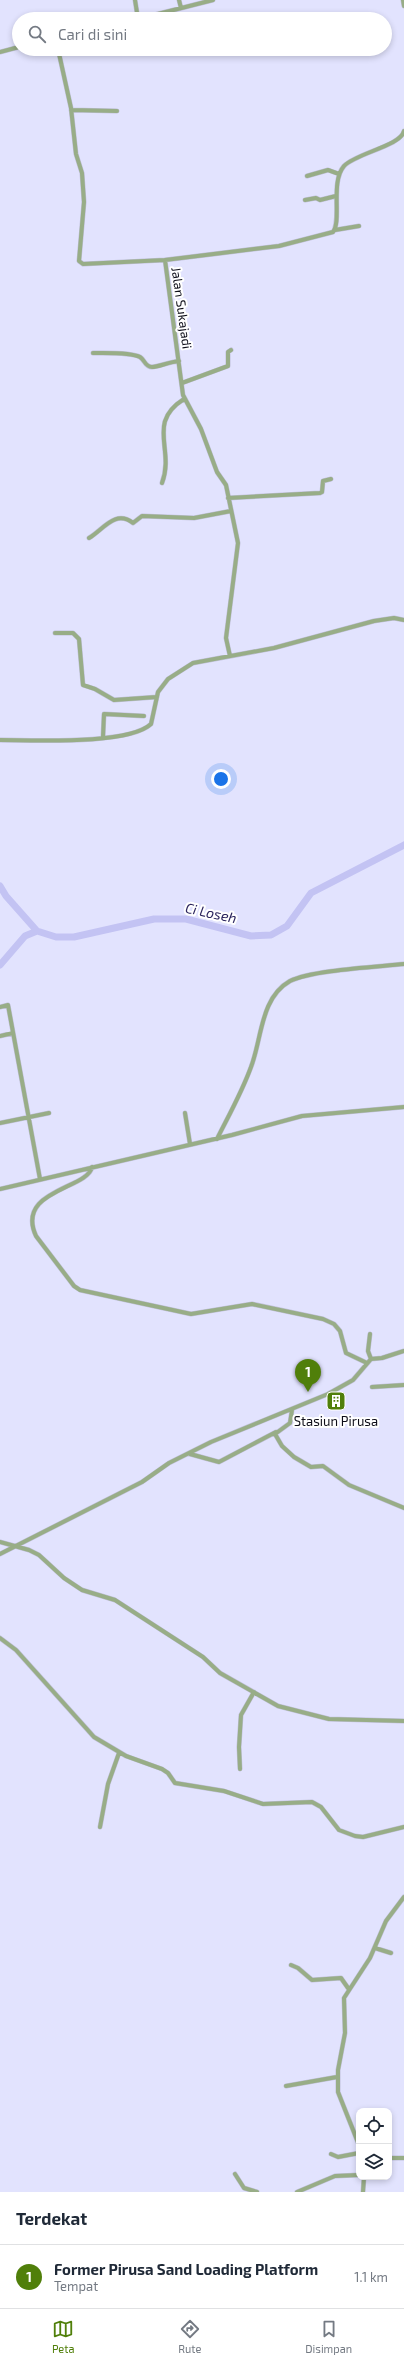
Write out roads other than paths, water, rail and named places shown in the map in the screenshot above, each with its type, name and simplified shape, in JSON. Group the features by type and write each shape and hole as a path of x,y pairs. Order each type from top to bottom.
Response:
{"street":[{"path":"135,0 137,12"},
{"path":"179,0 181,8"},
{"path":"165,12 213,0"},
{"path":"403,0 404,6"},
{"path":"0,52 12,49"},
{"path":"59,56 71,110 76,154 82,173 84,202 78,257 80,262 82,264 165,260"},
{"path":"71,110 117,111"},
{"path":"335,230 336,196 339,174 349,161 399,140 404,131"},
{"path":"307,176 332,170 339,174"},
{"path":"305,200 316,198 320,200 336,196"},
{"name":"Jalan Sukajadi","path":"230,656 226,638 238,543 226,485 217,472 200,429 184,399 165,260 279,246 330,234 335,230 359,226"},
{"path":"182,383 228,366 228,352 231,350"},
{"path":"93,353 131,354 140,357 147,366 153,367 165,362 179,361"},
{"path":"162,483 167,470 163,428 165,419 175,405 184,399"},
{"path":"228,498 320,493 322,492 323,481 331,479"},
{"path":"89,538 108,523 119,518 127,518 133,523 142,516 194,518 231,511"},
{"path":"0,740 103,737 133,734 147,728 153,720 157,697 168,679 193,663 310,639 374,621 394,618 404,620"},
{"path":"55,634 71,633 79,639 83,685 95,689 114,700 157,697"},
{"path":"103,737 104,714 144,716"},
{"path":"217,1139 252,1066 261,1028 271,1000 283,986 306,976 404,964"},
{"path":"0,1007 8,1005 40,1179"},
{"path":"0,1036 13,1033"},
{"path":"0,1189 217,1139 316,1113 404,1106"},
{"path":"0,1123 49,1113"},
{"path":"185,1113 190,1144"},
{"path":"92,1167 87,1176 48,1196 33,1217 33,1227 36,1236 74,1286 80,1290 191,1314 252,1304 323,1319 334,1324 340,1331 344,1337 344,1350 346,1353 367,1363"},
{"path":"370,1334 368,1351 371,1359"},
{"path":"0,1554 142,1482 169,1463 236,1431 292,1410 353,1380 371,1359 382,1358 404,1351"},
{"path":"372,1387 404,1385"},
{"path":"190,1454 219,1462 290,1423 292,1410"},
{"path":"276,1432 276,1437 294,1457 311,1466 323,1466 349,1485 404,1508"},
{"path":"0,1542 39,1554 64,1578 82,1590 115,1600 203,1657 220,1673 278,1706 329,1719 404,1721"},
{"path":"0,1638 16,1650 94,1737 119,1752 162,1769 168,1773 170,1779 179,1785 224,1791 263,1804 312,1802 321,1807 334,1825 348,1835 363,1837 404,1827"},
{"path":"240,1769 241,1715 254,1692"},
{"path":"100,1827 108,1784 119,1752"},
{"path":"359,2144 340,2101 337,2077 345,2033 344,1998 348,1988 375,1948 386,1921 404,1897"},
{"path":"375,1948 391,1953"},
{"path":"291,1965 298,1968 310,1979 341,1978 348,1988"},
{"path":"286,2086 337,2077"},
{"path":"331,2154 338,2157 356,2154"},
{"path":"392,2158 404,2158"},
{"path":"235,2174 244,2188 257,2192"},
{"path":"297,2192 335,2176 356,2175"},
{"path":"363,2192 364,2180"}],"waterway":[{"name":"Ci Loseh","path":"0,965 25,936 37,931 56,937 74,937 154,919 186,919 251,936 271,935 287,926 311,893 404,845"},
{"path":"0,886 6,896 37,931"}],"place":[{"name":"Former Pirusa Sand Loading Platform","path":"308,1392"},
{"name":"Stasiun Pirusa","path":"336,1401"}]}
